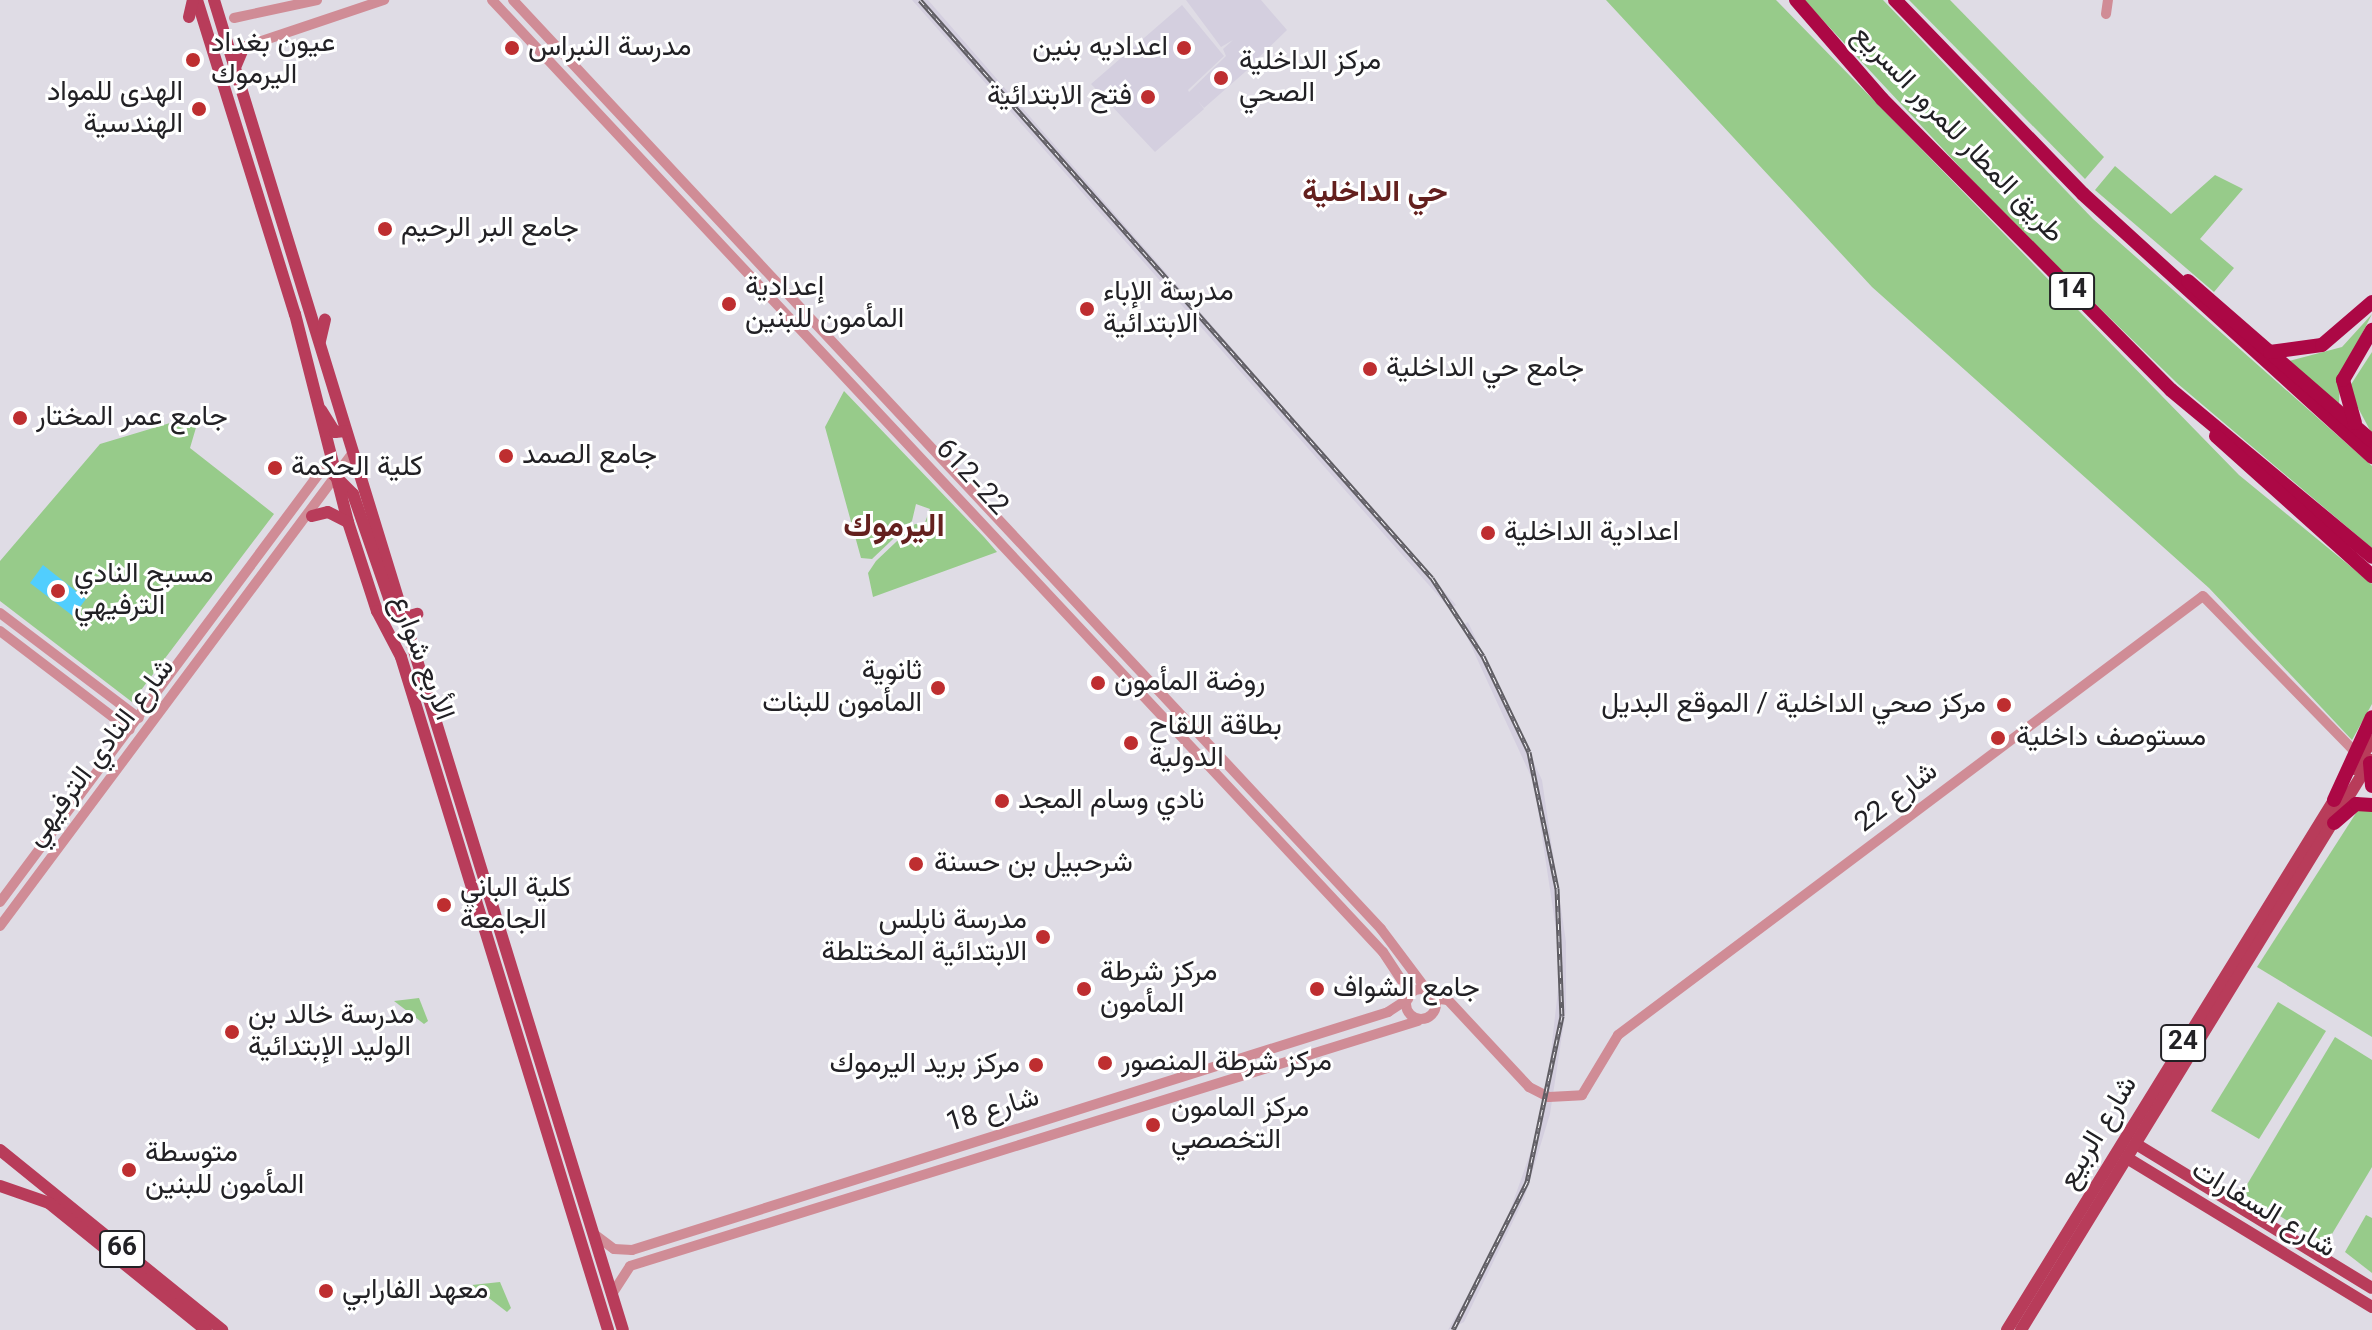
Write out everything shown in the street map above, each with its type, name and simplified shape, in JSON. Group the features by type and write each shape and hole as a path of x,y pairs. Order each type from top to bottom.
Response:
{"highway":[{"name":"طريق المطار للمرور السريع","path":"1796,0 1882,99 2171,390 2372,557"},
{"name":"طريق المطار للمرور السريع","path":"1895,0 2083,194 2372,457"},
{"path":"2083,194 2372,441"},
{"path":"2270,352 2310,351 2372,302"},
{"path":"2359,430 2342,387 2356,353 2372,330"},
{"path":"2356,353 2372,343"},
{"path":"2171,390 2372,576"},
{"path":"2372,717 2365,758 2372,786"},
{"path":"2334,800 2365,758"},
{"path":"2334,823 2356,804 2372,805"}],"main road":[{"path":"189,17 195,0"},
{"name":"الأربع شوارع","path":"195,0 319,409 333,473 348,496 348,522 377,611 401,657 608,1330"},
{"path":"216,6 234,18"},
{"name":"الأربع شوارع","path":"216,6 403,618 434,695 504,939 623,1330"},
{"path":"234,70 244,47"},
{"path":"319,344 325,320"},
{"path":"319,409 335,432 346,431"},
{"path":"348,496 385,591 403,618 417,614"},
{"path":"312,516 328,512 348,522"},
{"name":"24","path":"2365,758 2372,740"},
{"name":"شارع الربيع","path":"2021,1330 2334,823 2365,758"},
{"name":"شارع الربيع","path":"2007,1330 2334,800"},
{"path":"489,944 504,939"},
{"name":"شارع السفارات","path":"2136,1144 2372,1288"},
{"name":"66","path":"0,1150 222,1330"},
{"name":"شارع السفارات","path":"2127,1158 2372,1307"},
{"path":"0,1164 23,1168"},
{"path":"2179,1188 2187,1173"},
{"name":"66","path":"0,1186 17,1189 49,1203 206,1330"},
{"path":"0,1192 17,1189"}],"street":[{"path":"234,18 317,0"},
{"path":"244,47 384,0"},
{"name":"612-22","path":"492,0 1383,952 1409,996 1418,1021"},
{"name":"612-22","path":"513,0 1381,929 1431,995"},
{"path":"2106,14 2108,0"},
{"path":"758,285 769,274"},
{"name":"شارع النادي الترفيهي","path":"0,902 136,716 333,473 352,454"},
{"name":"شارع النادي الترفيهي","path":"0,926 312,516 333,473"},
{"path":"988,531 999,520"},
{"name":"شارع 22","path":"1431,995 1448,1000 1529,1087 1549,1097 1582,1095 1618,1035 2203,596 2365,758"},
{"path":"0,613 136,716"},
{"path":"0,631 127,728"},
{"path":"18,644 27,634"},
{"path":"23,872 33,883"},
{"path":"1409,996 1431,995 1432,1015 1418,1021"},
{"name":"شارع 18","path":"594,1234 627,1251 1388,1012 1409,996"},
{"name":"شارع 18","path":"612,1294 630,1266 1418,1021"},
{"path":"1277,1047 1281,1062"},
{"path":"1180,1078 1184,1092"},
{"path":"1070,1112 1074,1126"},
{"path":"872,1175 876,1188"}],"shaded area":[{"path":"912,0 928,0 1456,605 1450,609"},
{"path":"1186,0 1261,0 1287,30 1253,63 1248,58 1253,65 1204,108 1198,101 1204,109 1155,152 1091,84 1182,5 1224,56 1189,92 1226,56 1223,49 1233,40 1221,47"},
{"path":"1468,622 1542,780 1566,942 1566,1009 1550,1114 1524,1199 1464,1322 1448,1330 1500,1239 1544,1114 1561,963 1534,783 1462,626"}],"green space":[{"path":"1606,0 1776,0 2239,475 2372,584 2372,704 2352,740 2209,588 1872,287"},
{"path":"1804,0 1883,0 2093,219 2372,466 2372,548 2178,384 2013,224"},
{"path":"1909,0 1950,0 2104,157 2085,179"},
{"path":"2115,166 2171,214 2215,175 2243,189 2200,239 2234,268 2214,292 2095,190"},
{"path":"2372,314 2340,377 2339,405 2289,361 2342,347"},
{"path":"2372,352 2372,434 2348,389"},
{"path":"844,391 997,552 873,597 868,573 876,561 915,524 924,525 930,509 916,504 912,521 872,559 861,558 825,427"},
{"path":"200,414 190,448 274,514 132,702 0,601 0,561 100,444"},
{"path":"2358,810 2372,810 2372,1037 2257,967"},
{"path":"419,998 428,1021 424,1024 394,1001"},
{"path":"2278,1002 2326,1031 2259,1139 2211,1111"},
{"path":"2335,1037 2372,1060 2372,1167 2326,1244 2242,1193"},
{"path":"2366,1215 2372,1218 2372,1273 2345,1252"},
{"path":"500,1282 511,1308 507,1312 472,1285"}],"water":[{"name":"مسبح النادي الترفيهي","path":"43,565 86,599 73,616 30,583"}],"railway":[{"path":"920,0 1432,578 1483,656 1529,752 1557,888 1562,1016 1527,1182 1453,1330"}],"place":[{"name":"مدرسة النبراس","path":"512,48"},
{"name":"اعداديه بنين","path":"1184,48"},
{"name":"عيون بغداد اليرموك","path":"193,60"},
{"name":"مركز الداخلية الصحي","path":"1221,78"},
{"name":"فتح الابتدائية","path":"1148,97"},
{"name":"الهدى للمواد الهندسية","path":"199,109"},
{"name":"جامع البر الرحيم","path":"385,229"},
{"name":"إعدادية المأمون للبنين","path":"729,304"},
{"name":"مدرسة الإباء الابتدائية","path":"1087,309"},
{"name":"جامع حي الداخلية","path":"1370,369"},
{"name":"جامع عمر المختار","path":"20,418"},
{"name":"جامع الصمد","path":"506,456"},
{"name":"كلية الحكمة","path":"275,468"},
{"name":"اعدادية الداخلية","path":"1488,533"},
{"name":"مسبح النادي الترفيهي","path":"58,591"},
{"name":"روضة المأمون","path":"1098,683"},
{"name":"ثانوية المأمون للبنات","path":"938,688"},
{"name":"مركز صحي الداخلية / الموقع البديل","path":"2004,705"},
{"name":"مستوصف داخلية","path":"1998,738"},
{"name":"بطاقة اللقاح الدولية","path":"1131,743"},
{"name":"نادي وسام المجد","path":"1002,801"},
{"name":"شرحبيل بن حسنة","path":"916,864"},
{"name":"كلية الباني الجامعة","path":"444,905"},
{"name":"مدرسة نابلس الابتدائية المختلطة","path":"1043,937"},
{"name":"مركز شرطة المأمون","path":"1084,989"},
{"name":"جامع الشواف","path":"1317,989"},
{"name":"مدرسة خالد بن الوليد الإبتدائية","path":"232,1032"},
{"name":"مركز شرطة المنصور","path":"1105,1063"},
{"name":"مركز بريد اليرموك","path":"1036,1065"},
{"name":"مركز المامون التخصصي","path":"1153,1125"},
{"name":"متوسطة المأمون للبنين","path":"129,1170"},
{"name":"معهد الفارابي","path":"326,1291"}],"district":[{"name":"حي الداخلية","path":"1375,194"},
{"name":"اليرموك","path":"894,528"}]}
